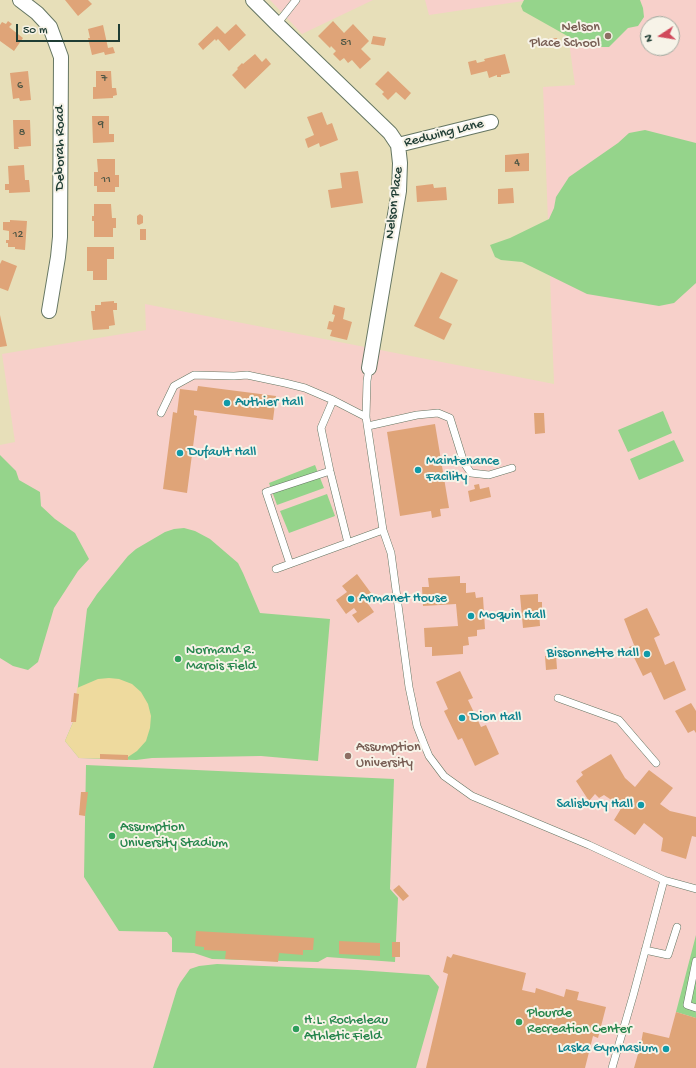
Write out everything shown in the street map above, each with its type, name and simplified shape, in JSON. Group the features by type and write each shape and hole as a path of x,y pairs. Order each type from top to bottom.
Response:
{"street":[{"name":"Deborah Road","path":"20,0 37,13 50,27 61,57 60,237 49,311"},
{"path":"253,0 390,133 398,145"},
{"name":"Redwing Lane","path":"398,145 491,122"},
{"name":"Nelson Place","path":"369,368 398,191 400,163 398,145"}],"lane":[{"path":"277,24 296,0"},
{"path":"369,368 367,380 366,417 383,530 391,553 409,687 417,726 426,750 440,771 453,783 476,798 589,845 664,880 696,890"},
{"path":"161,413 174,386 194,375 247,375 291,384 332,400 366,417"},
{"path":"332,400 322,428 330,471 348,542"},
{"path":"368,426 438,413 450,418 464,463 471,473 489,475 512,468"},
{"path":"290,564 266,492 330,471"},
{"path":"276,569 383,530"},
{"path":"558,698 619,720 656,763"},
{"path":"612,1068 664,880"},
{"path":"645,950 668,955 677,927"},
{"path":"696,961 687,1005 696,1008"}],"shaded area":[{"path":"270,0 373,0 302,34"},
{"name":"Nelson Place School","path":"425,0 530,0 429,15"},
{"name":"Assumption University","path":"563,0 696,0 696,1068 0,1068 0,445 15,442 2,354 146,330 145,304 554,384 543,87 575,85"}],"green space":[{"path":"524,0 640,0 644,16 640,16 640,23 638,26 628,28 609,47 587,47 523,11 521,6"},
{"path":"645,130 696,143 696,283 674,303 659,306 587,294 522,262 501,260 495,257 490,245 510,238 549,219 554,208 556,197 569,177 618,143 629,133"},
{"path":"663,411 672,433 628,452 618,430"},
{"path":"674,440 684,461 639,480 630,459"},
{"path":"0,455 16,471 19,480 40,492 41,506 55,519 75,533 89,559 78,571 54,608 38,662 28,670 13,666 0,658"},
{"path":"315,465 324,488 277,505 269,483"},
{"path":"327,494 335,516 289,533 280,511"},
{"name":"Normand R. Marois Field","path":"184,528 195,531 210,539 238,563 260,613 330,619 318,761 261,756 152,758 136,760 79,758 65,741 74,720 87,609 97,594 128,556 136,549 165,532"},
{"path":"86,765 394,779 390,889 398,898 395,962 327,957 318,962 212,959 194,953 172,952 172,938 167,932 119,931 84,877"},
{"path":"696,935 696,1018 676,1012"},
{"name":"H.L. Rocheleau Athletic Field","path":"217,964 358,970 429,975 439,987 416,1068 153,1068 180,983 190,969 199,966"}],"sand":[{"path":"98,679 119,679 132,684 141,692 148,704 151,716 150,728 146,741 137,751 125,759 79,758 65,741 74,720 77,688"}],"building":[{"path":"65,0 88,0 92,4 78,16"},
{"path":"8,21 12,24 9,27 23,38 14,51 0,41 0,25 2,22 6,24"},
{"path":"333,21 344,33 353,24 369,41 361,49 371,59 360,69 352,60 348,63 344,58 340,61 333,54 336,51 331,46 330,48 318,36"},
{"path":"236,24 246,35 229,51 218,39 216,41 215,39 203,50 198,44 217,26 225,34"},
{"path":"103,25 108,48 113,47 115,53 105,55 104,52 92,55 88,38 90,38 88,29"},
{"path":"373,36 386,38 384,46 371,44"},
{"path":"557,38 558,45 549,47 547,39"},
{"path":"255,54 262,62 266,58 271,64 245,89 232,75 242,63 243,64"},
{"path":"505,54 510,73 501,75 501,77 497,77 497,75 489,78 487,71 471,75 468,62 476,60 477,63 485,61 484,59"},
{"path":"28,71 31,100 20,101 19,98 13,99 10,73"},
{"path":"96,71 111,71 112,88 116,88 117,95 113,96 113,98 93,99 93,87 96,87"},
{"path":"388,71 411,93 405,100 396,92 388,100 382,94 384,92 375,84"},
{"path":"322,112 327,125 332,123 338,140 320,147 319,143 308,148 305,139 314,135 307,117"},
{"path":"92,116 109,116 109,134 114,134 114,142 93,143"},
{"path":"13,120 30,120 31,146 18,147 19,149 14,149"},
{"path":"529,153 529,171 505,172 505,155"},
{"path":"97,159 115,159 115,175 119,175 119,187 115,187 115,192 97,192 97,186 94,186 94,172 98,172"},
{"path":"24,165 25,180 29,180 30,192 9,193 9,190 5,190 5,184 9,184 8,166"},
{"path":"358,171 363,203 331,208 328,190 342,188 340,173"},
{"path":"433,184 434,188 446,187 447,200 417,202 416,186"},
{"path":"513,188 514,203 498,204 498,189"},
{"path":"94,204 111,204 112,218 116,218 116,228 113,228 113,237 94,237 94,221 92,221 92,216 94,216"},
{"path":"140,214 143,216 143,223 139,225 137,224 137,216"},
{"path":"10,220 27,221 25,250 15,249 15,247 8,247 8,243 6,243 6,240 9,240 9,231 3,230 3,222 10,222"},
{"path":"140,229 146,229 146,240 140,240"},
{"path":"87,247 114,247 114,259 107,259 107,280 93,280 93,271 87,271"},
{"path":"2,260 17,266 8,291 0,288 0,264"},
{"path":"441,272 458,280 439,318 452,324 444,340 414,326"},
{"path":"114,301 114,303 117,303 117,310 113,310 115,325 109,326 109,329 93,330 91,311 95,311 95,305 101,305 101,302"},
{"path":"334,305 345,308 343,319 352,322 347,340 330,336 332,330 327,329 329,321 333,322 335,315 332,314"},
{"path":"0,315 7,346 0,347"},
{"path":"198,386 276,396 273,420 194,410 194,415 197,416 187,493 163,489 173,412 177,413 180,389 197,391"},
{"path":"534,413 544,413 545,433 535,434"},
{"name":"Maintenance Facility","path":"435,424 449,508 440,509 441,516 432,518 431,511 400,516 387,432"},
{"path":"479,484 480,489 489,487 491,497 470,502 468,491 475,489 474,485"},
{"name":"Armanet House","path":"357,574 371,593 364,598 374,612 358,623 352,615 357,612 354,608 346,614 336,600 347,592 342,586"},
{"name":"Moquin Hall","path":"460,576 460,583 466,583 466,593 475,592 476,598 483,597 485,629 477,630 477,636 468,637 469,645 463,646 463,654 432,656 432,647 425,647 424,628 458,626 456,604 423,606 422,587 429,587 428,578"},
{"path":"538,594 538,602 542,602 542,610 539,610 540,626 523,628 520,595"},
{"name":"Bissonnette Hall","path":"647,608 660,635 654,638 665,665 674,661 686,690 664,700 651,672 643,676 629,647 634,645 624,619"},
{"path":"556,655 557,669 546,670 545,656"},
{"name":"Dion Hall","path":"460,671 473,698 468,700 481,727 486,725 499,754 475,766 462,738 458,740 444,711 448,709 436,682"},
{"path":"74,693 79,694 76,722 71,722"},
{"path":"691,703 696,711 696,733 694,730 688,733 675,711"},
{"path":"100,754 128,755 128,760 100,759"},
{"name":"Salisbury Hall","path":"611,754 625,778 635,787 649,770 673,788 660,804 670,811 696,817 696,837 692,836 686,859 661,851 663,838 644,823 635,835 614,820 622,807 604,795 599,798 595,794 589,801 576,781 583,775 581,772"},
{"path":"81,792 88,792 85,816 79,815"},
{"path":"399,885 409,896 403,901 393,890"},
{"path":"196,931 314,938 313,950 303,950 303,955 279,953 278,962 225,959 226,951 204,950 204,947 195,946"},
{"path":"339,941 380,943 380,956 339,954"},
{"path":"392,942 400,942 400,957 392,957"},
{"name":"Plourde Recreation Center","path":"453,954 526,973 522,990 535,993 536,988 564,997 566,989 579,992 577,1000 606,1007 598,1038 593,1036 585,1068 426,1068 448,974 443,972 447,956 451,958"},
{"name":"Laska Gymnasium","path":"676,1012 696,1018 696,1068 634,1068 638,1054 635,1054 638,1042 641,1043 643,1032 669,1038"}],"place":[{"name":"Nelson Place School","path":"608,36"},
{"name":"Authier Hall","path":"227,403"},
{"name":"Dufault Hall","path":"180,453"},
{"name":"Maintenance Facility","path":"418,470"},
{"name":"Armanet House","path":"351,599"},
{"name":"Moquin Hall","path":"471,616"},
{"name":"Bissonnette Hall","path":"647,654"},
{"name":"Normand R. Marois Field","path":"178,659"},
{"name":"Dion Hall","path":"462,718"},
{"name":"Assumption University","path":"348,756"},
{"name":"Salisbury Hall","path":"641,805"},
{"name":"Assumption University Stadium","path":"112,836"},
{"name":"Plourde Recreation Center","path":"519,1022"},
{"name":"H.L. Rocheleau Athletic Field","path":"296,1029"},
{"name":"Laska Gymnasium","path":"666,1049"}]}
